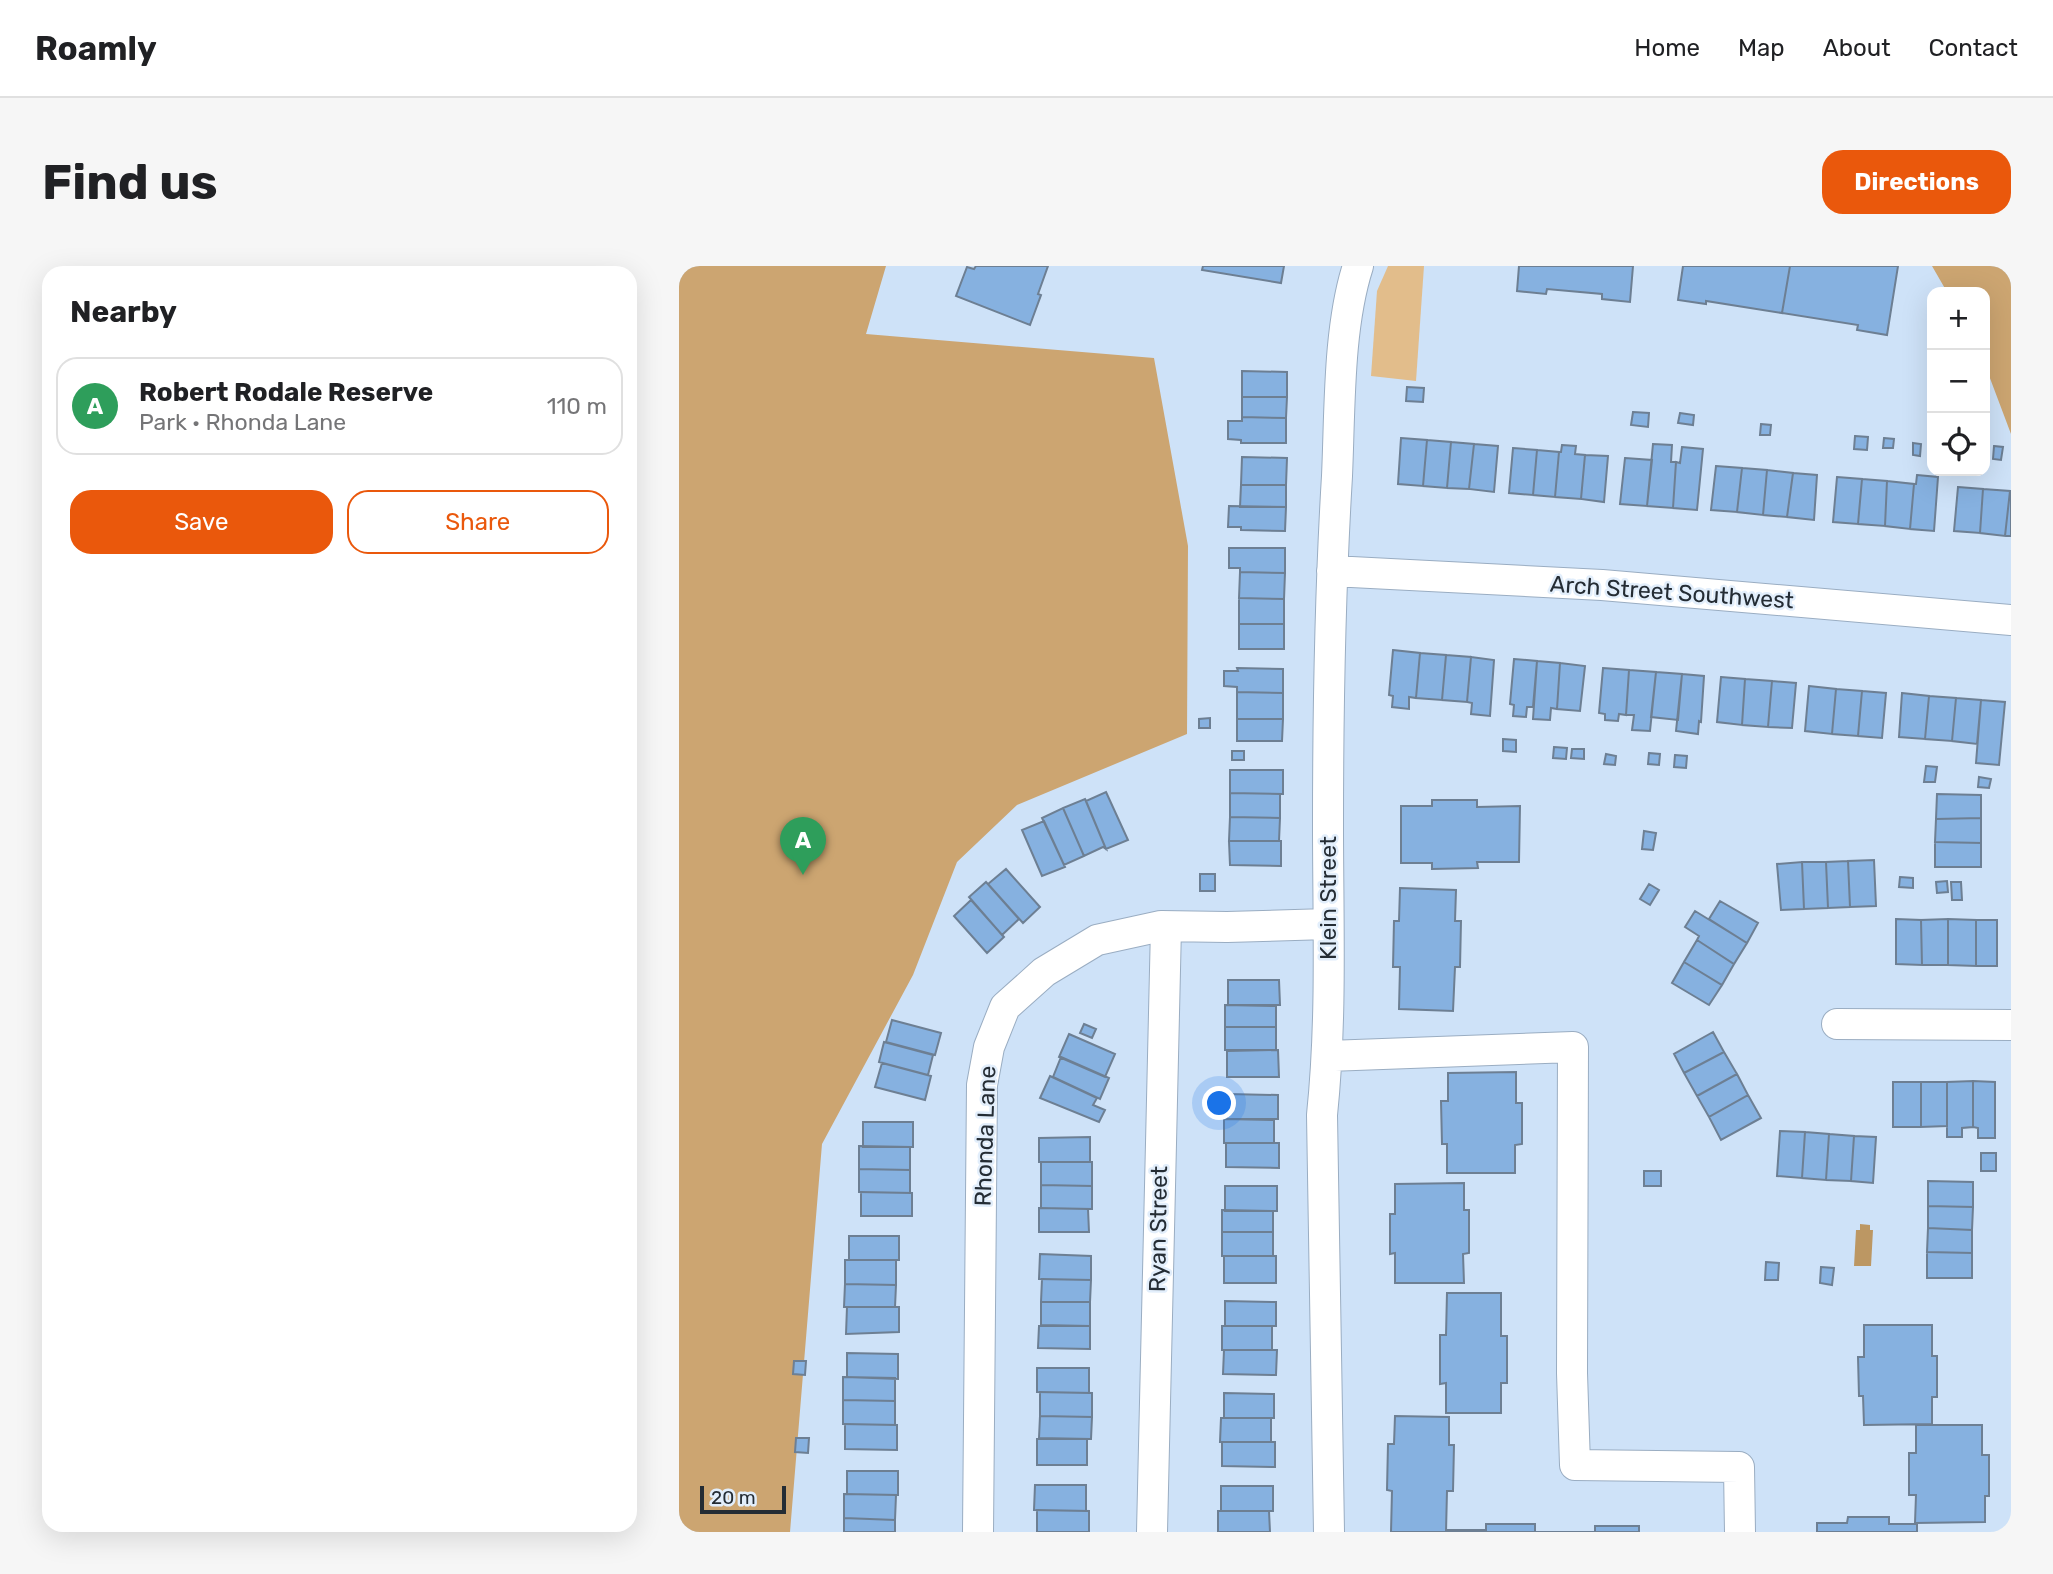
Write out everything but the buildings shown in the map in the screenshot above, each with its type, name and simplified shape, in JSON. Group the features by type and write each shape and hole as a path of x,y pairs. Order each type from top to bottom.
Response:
{"street":[{"name":"Klein Street","path":"1329,1532 1322,1115 1328,1056 1332,571 1344,339 1351,287 1358,266"},
{"name":"Arch Street Southwest","path":"1332,571 1602,585 2011,620"},
{"name":"Rhonda Lane","path":"978,1532 982,1084 989,1047 1005,1007 1044,972 1097,940 1166,927 1328,924"},
{"name":"Ryan Street","path":"1152,1532 1166,927"},
{"path":"1837,1024 2011,1025"},
{"path":"1328,1056 1573,1047 1572,1373 1575,1465 1739,1467 1740,1532"}],"shaded area":[{"path":"679,266 886,266 866,334 1154,358 1188,546 1187,734 1017,805 957,862 913,975 822,1144 790,1532 679,1532"},
{"path":"1388,266 1424,266 1416,381 1371,376 1377,291"},
{"path":"1932,266 2011,266 2011,434 1990,378 1990,287 1944,287"},
{"path":"1860,1224 1870,1225 1870,1230 1873,1230 1871,1266 1854,1266 1856,1230 1860,1230"}],"place":[{"name":"Robert Rodale Reserve","path":"803,875"}]}
